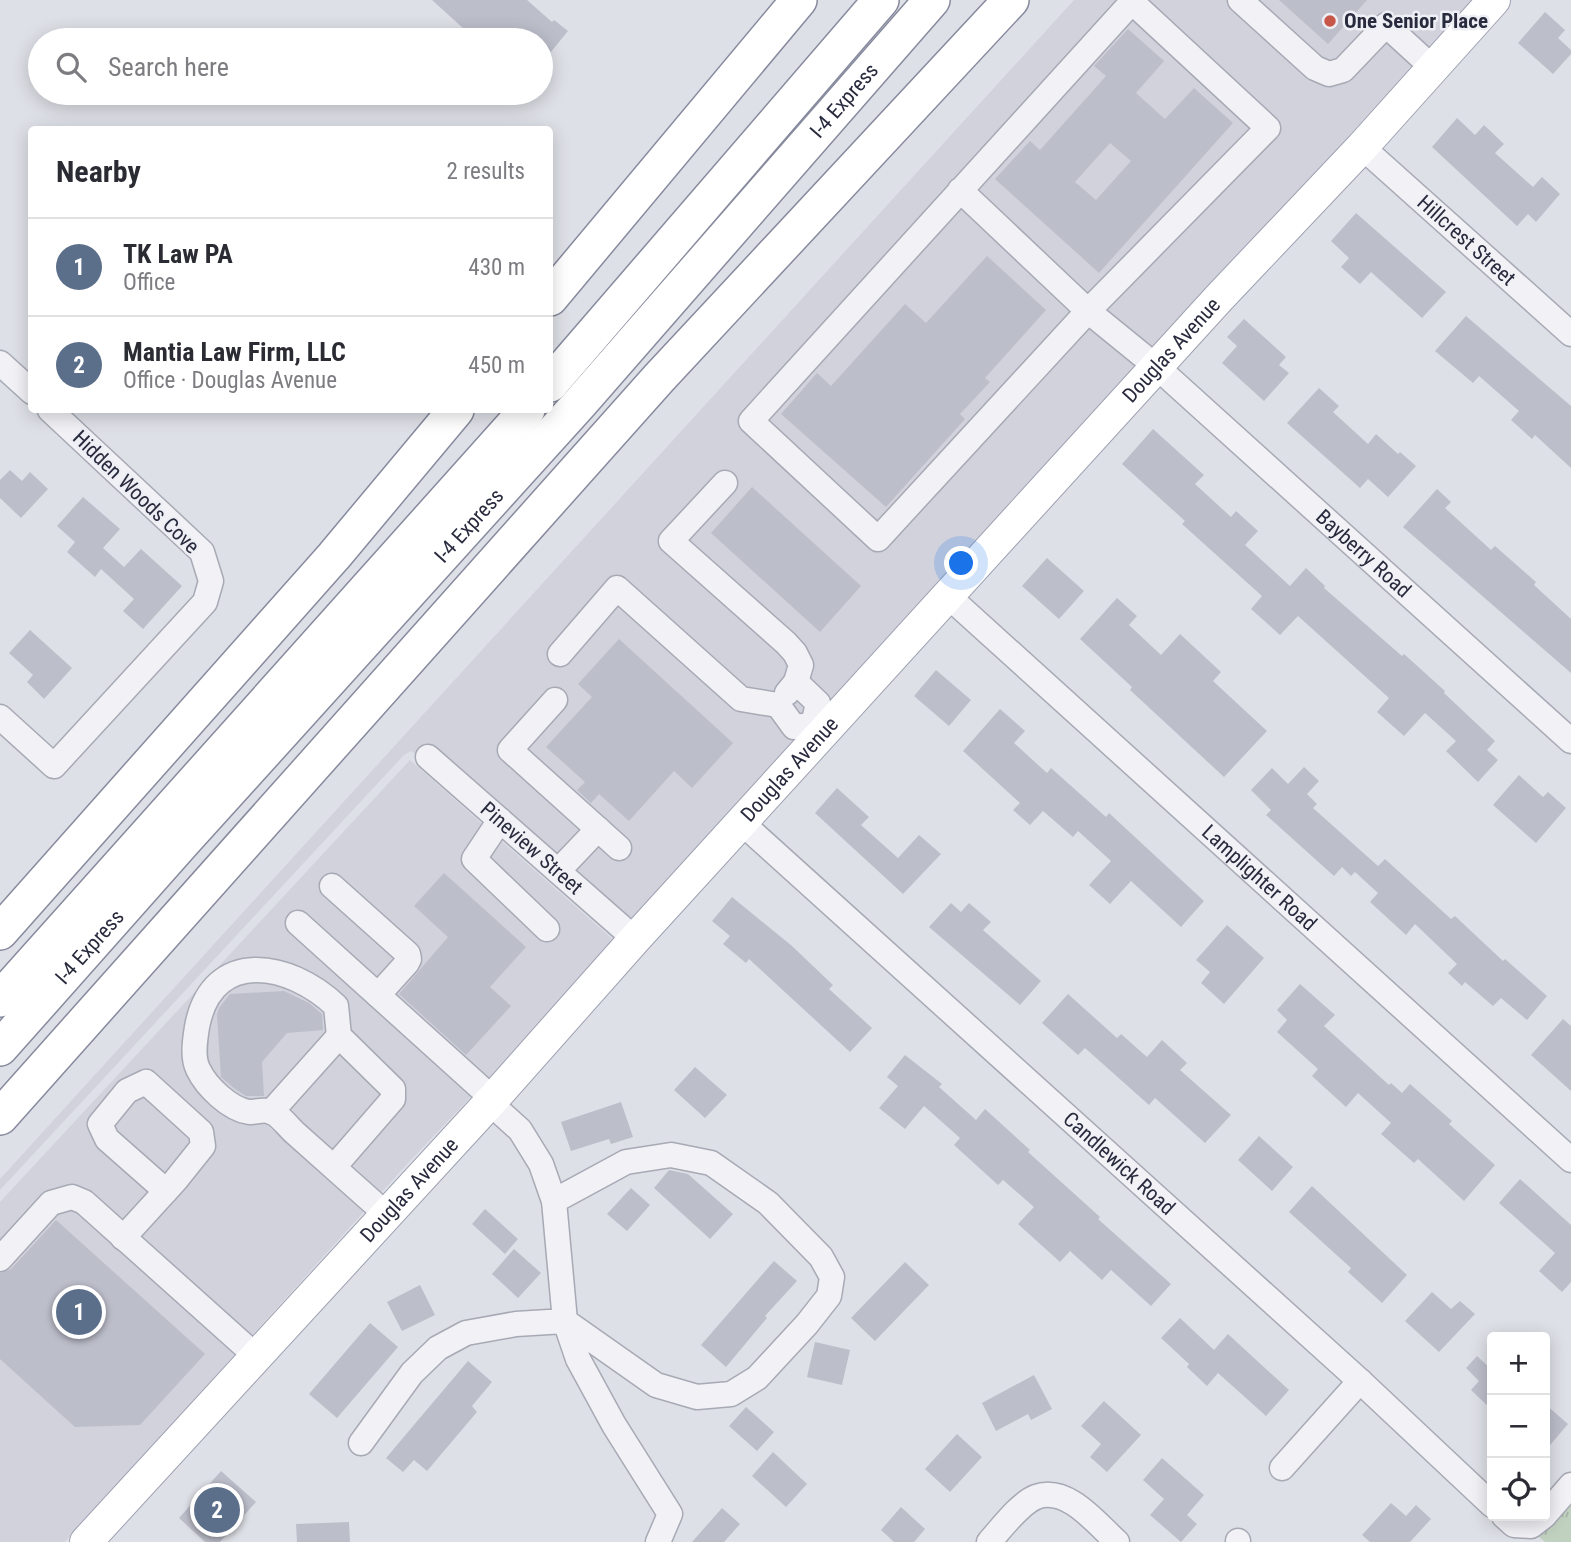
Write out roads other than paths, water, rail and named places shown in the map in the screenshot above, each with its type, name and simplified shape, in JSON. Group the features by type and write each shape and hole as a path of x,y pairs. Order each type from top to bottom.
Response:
{"highway":[{"path":"553,294 799,0"},
{"name":"I-4 Express","path":"553,381 881,0"},
{"name":"I-4 Express","path":"0,1048 581,402 932,0"},
{"path":"0,1117 659,378 1011,0"},
{"path":"0,932 334,556 453,413"},
{"name":"I-4 Express","path":"0,999 524,413"}],"main road":[{"name":"Douglas Avenue","path":"86,1542 742,823 818,729 948,596 1494,0"}],"street":[{"path":"1240,0 1315,68 1329,74 1343,70 1386,25 1433,68"},
{"path":"1132,2 1268,128 1088,311 878,539 751,421 1132,2"},
{"name":"Hillcrest Street","path":"1362,147 1571,334"},
{"name":"Bayberry Road","path":"960,190 1088,311 1157,368 1571,741"},
{"path":"0,363 28,388"},
{"name":"Hidden Woods Cove","path":"0,717 54,766 205,602 211,581 202,552 53,413"},
{"path":"725,482 671,541 795,653 801,665 796,682 778,705"},
{"path":"560,654 617,588 741,699 778,705 794,727 818,729 818,703 796,682"},
{"name":"Lamplighter Road","path":"948,596 1571,1160"},
{"path":"555,699 510,750 619,848"},
{"name":"Pineview Street","path":"428,757 635,939"},
{"path":"500,820 474,859 547,929"},
{"name":"Candlewick Road","path":"742,823 1360,1381 1487,1500"},
{"path":"558,871 598,829"},
{"path":"332,886 408,954 407,962 378,995"},
{"path":"299,923 491,1101 520,1130 541,1164 554,1201 565,1321 584,1370 614,1425 670,1514 658,1542"},
{"path":"334,1167 393,1099 393,1089 339,1036 336,1006 322,993 304,982 260,970 232,973 208,994 200,1015 195,1042 196,1066 208,1085 240,1110 271,1112 386,1214"},
{"path":"271,1112 339,1036"},
{"path":"361,1443 412,1373 438,1348 466,1333 516,1324 565,1321 656,1385 697,1397 731,1394 757,1378 829,1296 832,1277 821,1257 768,1203 711,1163 671,1155 626,1162 554,1201"},
{"path":"117,1231 166,1191"},
{"path":"0,1259 51,1203 72,1197 84,1202 256,1356"},
{"path":"1282,1468 1360,1381"},
{"path":"1550,1508 1571,1485"},
{"path":"989,1542 1019,1509 1036,1496 1057,1496 1076,1505 1117,1542"},
{"path":"1510,1521 1514,1525 1531,1521"}],"place":[{"name":"One Senior Place","path":"1330,21"},
{"name":"TK Law PA","path":"79,1312"},
{"name":"Mantia Law Firm, LLC","path":"217,1510"}]}
